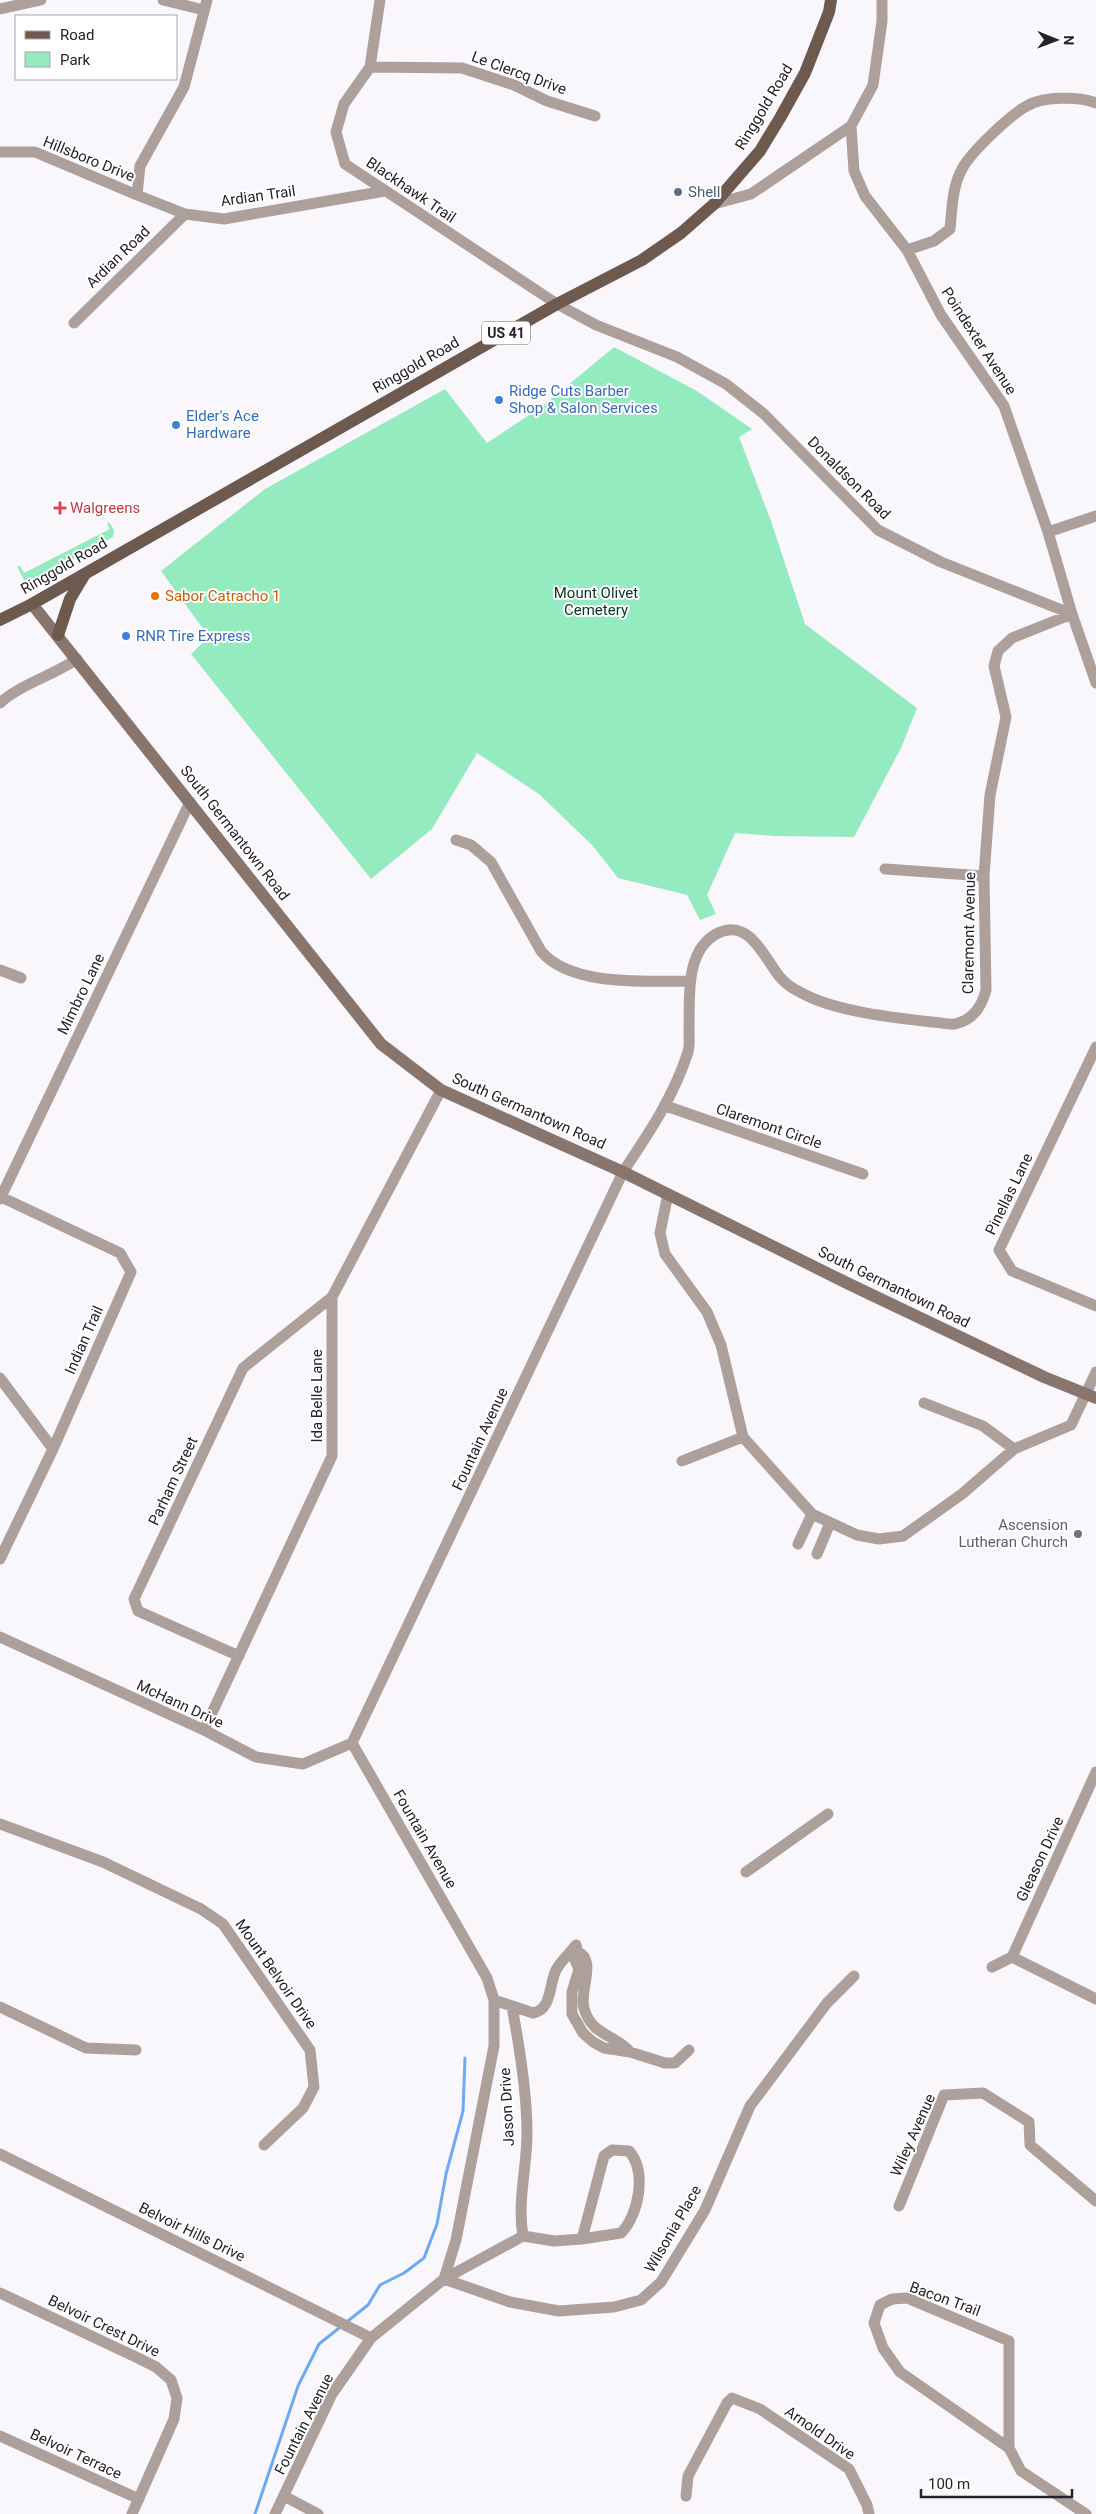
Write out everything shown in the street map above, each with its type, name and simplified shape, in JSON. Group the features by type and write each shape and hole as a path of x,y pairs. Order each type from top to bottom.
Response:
{"main road":[{"name":"Ringgold Road","path":"0,620 32,604 556,304 642,260 681,233 714,204 760,152 804,73 829,12 831,0"},
{"path":"58,635 70,599 86,572"},
{"name":"South Germantown Road","path":"32,604 381,1044 441,1090 624,1172 1009,1360 1091,1395"}],"street":[{"path":"0,9 41,0"},
{"path":"137,195 140,166 184,87 206,5 163,0"},
{"name":"Blackhawk Trail","path":"380,0 370,67 344,104 336,132 345,164 556,304"},
{"path":"714,204 751,194 851,126 873,85 882,21 882,0"},
{"name":"Le Clercq Drive","path":"370,67 462,68 514,84 547,101 596,116"},
{"path":"907,250 934,241 950,229 953,195 962,169 981,145 1026,106 1055,98 1085,98 1096,103"},
{"name":"Poindexter Avenue","path":"851,126 854,170 865,196 907,250 941,315 1004,406 1048,532 1072,614"},
{"name":"Hillsboro Drive","path":"0,152 36,152 137,195"},
{"name":"Ardian Trail","path":"137,195 184,214 224,219 385,191"},
{"name":"Ardian Road","path":"74,323 184,214"},
{"name":"Donaldson Road","path":"556,304 596,325 677,357 726,384 764,414 878,530 941,562 1072,614"},
{"path":"1048,532 1096,516"},
{"path":"1072,614 1096,683"},
{"name":"Claremont Avenue","path":"624,1172 666,1106 689,1050 690,981 693,966 708,940 718,933 732,930 747,934 757,943 780,978 800,993 832,1004 894,1018 955,1024 971,1017 982,1005 986,990 984,876 990,795 1006,717 994,666 998,651 1012,638 1072,614"},
{"path":"0,703 20,689 50,676 77,659"},
{"name":"Mimbro Lane","path":"0,1198 190,802"},
{"path":"456,840 471,845 491,862 541,951 550,960 579,973 599,978 690,981"},
{"path":"885,869 984,876"},
{"path":"0,970 21,978"},
{"name":"Pinellas Lane","path":"1096,1046 999,1250 1012,1271 1096,1306"},
{"name":"Ida Belle Lane","path":"204,1730 332,1456 332,1297 441,1090"},
{"name":"Claremont Circle","path":"666,1106 863,1174"},
{"name":"Fountain Avenue","path":"275,2514 332,2394 371,2338 444,2279 456,2240 494,2046 494,2000 487,1978 352,1743 624,1172"},
{"path":"668,1194 660,1233 665,1254 707,1312 721,1345 743,1437 812,1514 857,1535 879,1539 903,1536 962,1494 1014,1449 1071,1425 1091,1395 1096,1372"},
{"name":"Indian Trail","path":"0,1198 120,1253 131,1272 53,1449 0,1559"},
{"name":"Parham Street","path":"239,1656 138,1611 134,1599 243,1368 332,1297"},
{"path":"0,1378 53,1449"},
{"path":"924,1403 983,1426 1014,1449"},
{"path":"682,1461 743,1437"},
{"path":"798,1544 812,1514"},
{"path":"817,1554 830,1523"},
{"name":"McHann Drive","path":"0,1637 204,1730 256,1757 303,1764 352,1743"},
{"name":"Gleason Drive","path":"1012,1957 1096,1772"},
{"path":"746,1872 828,1814"},
{"name":"Mount Belvoir Drive","path":"0,1824 103,1862 201,1909 223,1924 310,2050 314,2087 303,2108 264,2145"},
{"path":"494,2000 533,2013 543,2008 556,1969 576,1945 578,1952 575,1960 579,1969 571,2003 572,2014 576,2023 593,2042 611,2050 630,2052 665,2063 675,2063 689,2050"},
{"path":"992,1967 1012,1957 1096,2000"},
{"name":"Wilsonia Place","path":"444,2279 510,2302 559,2312 614,2307 641,2300 661,2282 705,2210 750,2106 826,2003 854,1976"},
{"name":"Jason Drive","path":"512,2007 517,2034 527,2133 519,2214 523,2236"},
{"path":"0,2008 86,2048 136,2050"},
{"name":"Wiley Avenue","path":"899,2206 944,2095 983,2093 1029,2122 1030,2145 1096,2201"},
{"path":"444,2279 523,2236 554,2241 582,2239 620,2233 633,2216 638,2188 636,2158 629,2151 612,2150 604,2156 582,2239"},
{"name":"Belvoir Hills Drive","path":"0,2154 371,2338"},
{"name":"Belvoir Crest Drive","path":"0,2292 144,2361 171,2380 177,2398 174,2419 132,2514"},
{"name":"Bacon Trail","path":"1008,2448 1009,2341 907,2298 892,2299 880,2305 874,2322 883,2348 900,2372 1008,2448 1021,2471 1086,2514"},
{"name":"Arnold Drive","path":"686,2496 688,2476 727,2403 732,2398 760,2409 849,2469 867,2505 869,2514"},
{"name":"Belvoir Terrace","path":"0,2436 139,2499"},
{"path":"284,2496 318,2514"}],"green space":[{"name":"Mount Olivet Cemetery","path":"614,347 697,391 752,429 739,437 771,521 805,624 917,708 901,748 854,837 774,836 735,833 707,895 716,914 700,920 687,895 618,878 593,846 539,794 477,753 432,829 371,879 191,654 209,637 161,571 265,489 445,389 487,443 544,405"},
{"path":"109,522 114,530 113,537 30,584 24,580 17,566 20,566 24,573 110,529 107,524"}],"waterway":[{"path":"255,2514 298,2386 319,2344 368,2305 380,2285 404,2273 424,2258 437,2224 446,2174 463,2111 465,2058"}],"place":[{"name":"Shell","path":"678,192"},
{"name":"Ridge Cuts Barber Shop & Salon Services","path":"499,400"},
{"name":"Elder's Ace Hardware","path":"176,425"},
{"name":"Walgreens","path":"60,508"},
{"name":"Sabor Catracho 1","path":"155,596"},
{"name":"RNR Tire Express","path":"126,636"},
{"name":"Ascension Lutheran Church","path":"1078,1534"}]}
